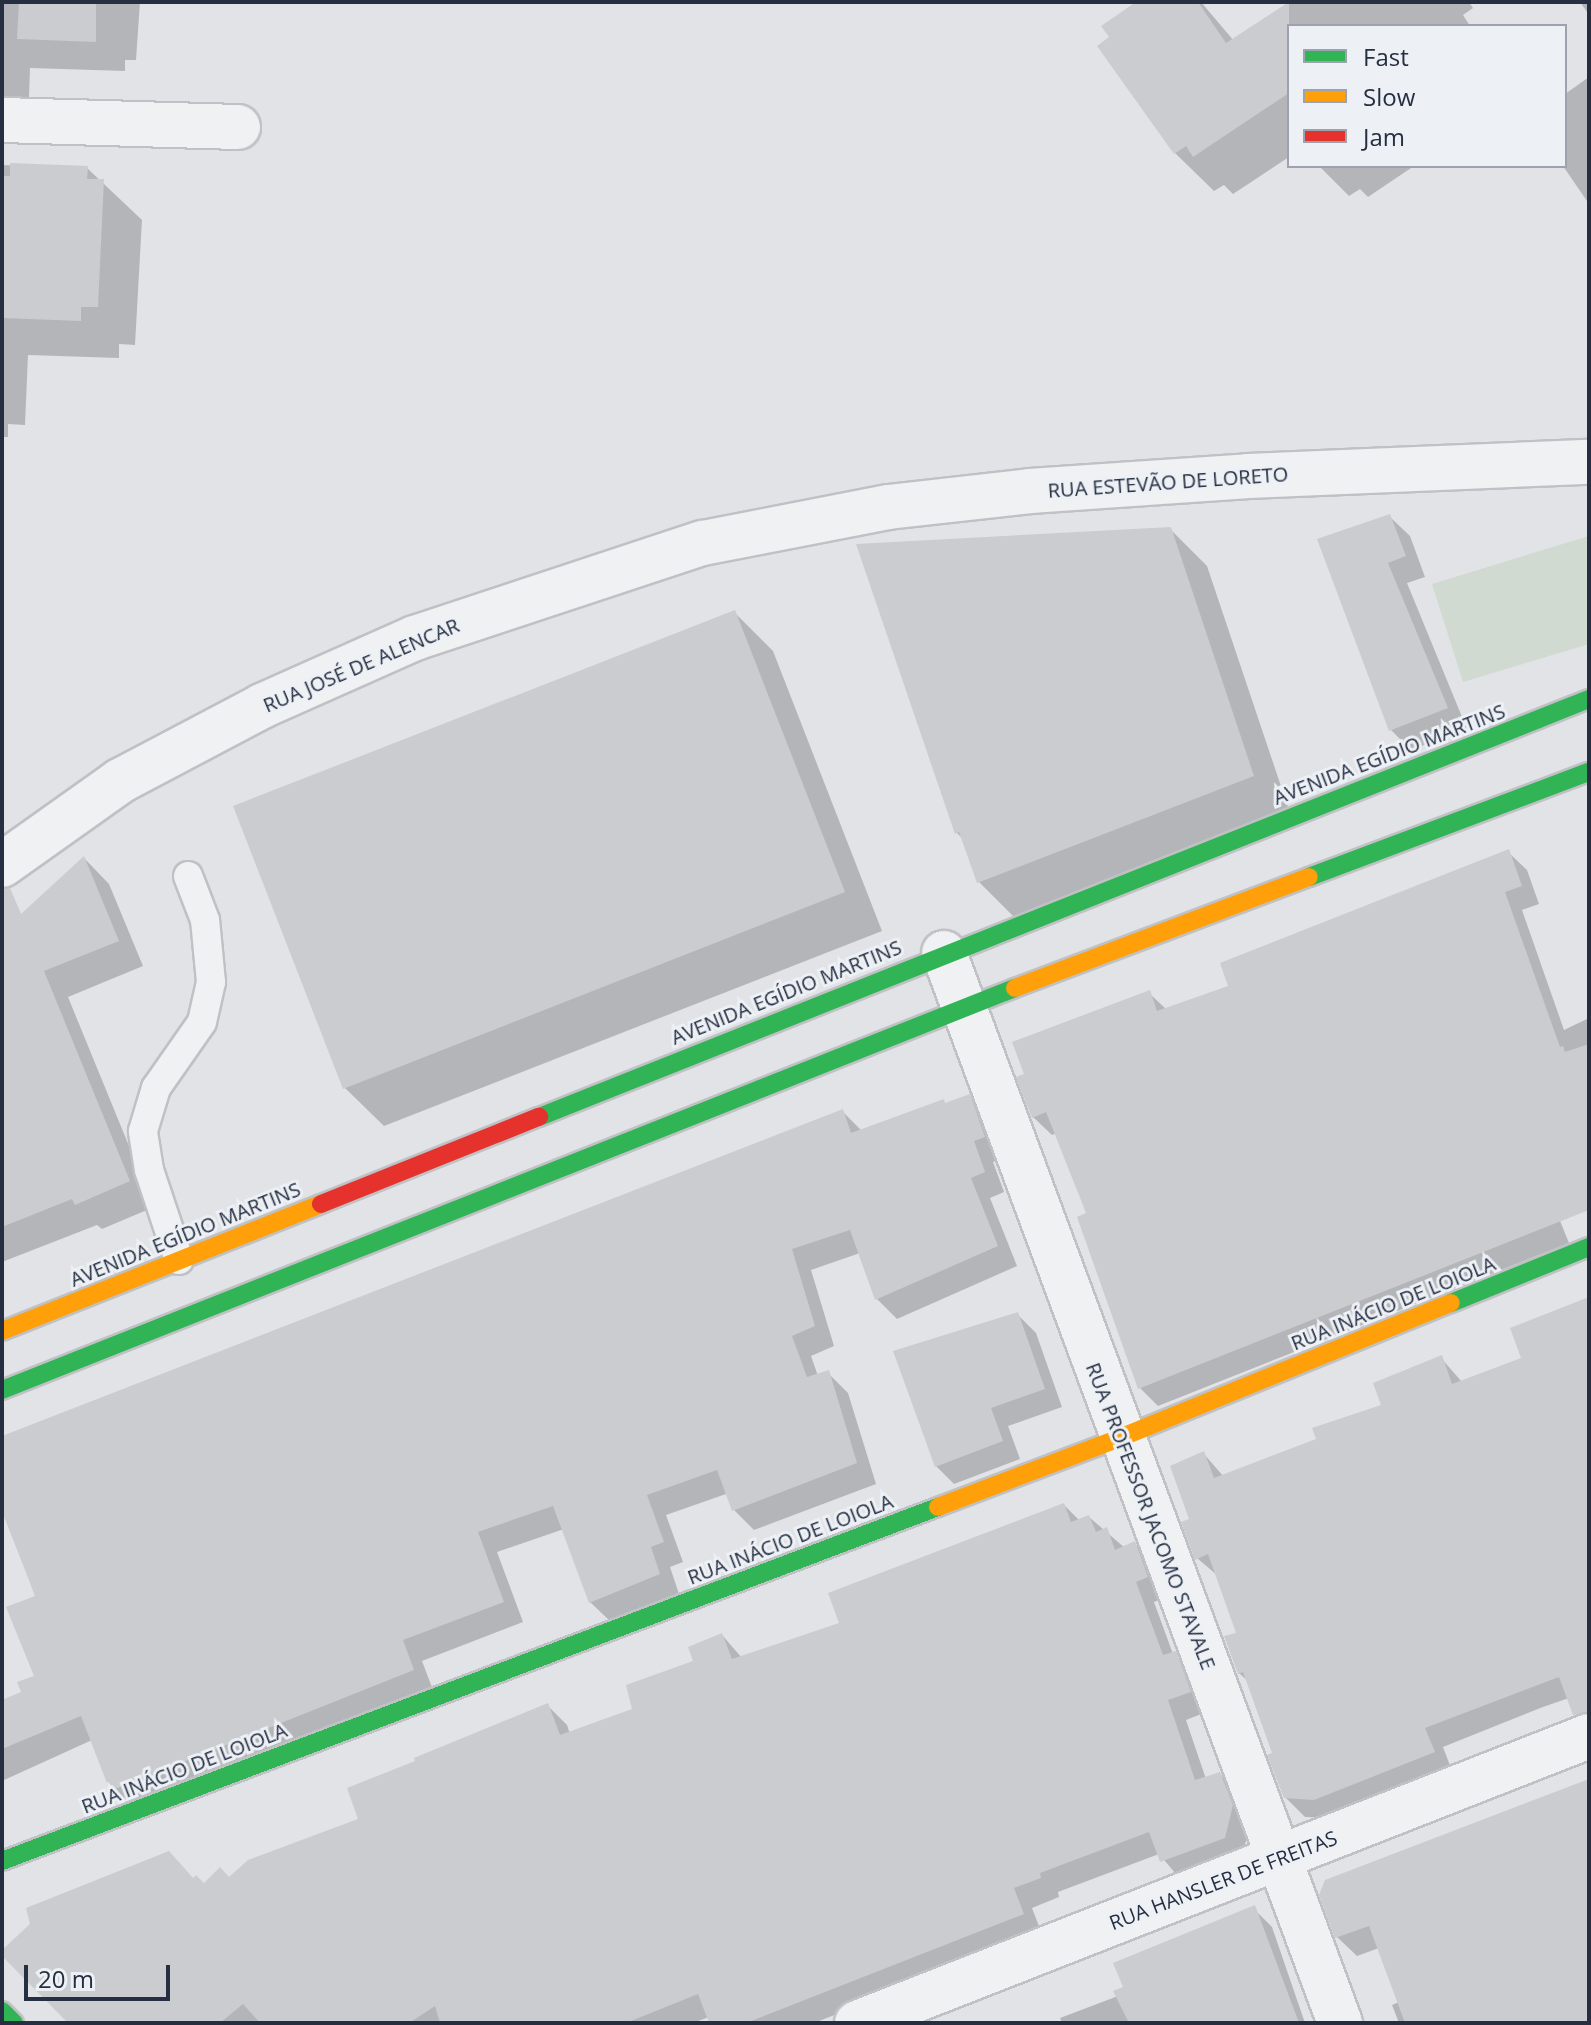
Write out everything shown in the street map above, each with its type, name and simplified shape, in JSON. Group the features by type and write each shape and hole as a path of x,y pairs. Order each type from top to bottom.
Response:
{"main road":[{"name":"AVENIDA EGÍDIO MARTINS","path":"2,1331 944,953 1589,699"},
{"path":"2,1390 964,1007 1589,772"},
{"name":"RUA INÁCIO DE LOIOLA","path":"2,1861 1122,1437 1589,1247"},
{"path":"2,2011 14,2023"}],"street":[{"path":"2,120 238,127"},
{"name":"RUA ESTEVÃO DE LORETO","path":"750,531 888,507 1030,491 1264,475 1589,462"},
{"name":"RUA JOSÉ DE ALENCAR","path":"2,865 120,781 262,706 415,638 703,543 750,531"},
{"name":"RUA PROFESSOR JACOMO STAVALE","path":"944,953 1340,2023"},
{"name":"RUA HANSLER DE FREITAS","path":"857,2023 1589,1736"}],"lane":[{"path":"179,1260 149,1170 143,1131 156,1088 202,1022 211,982 205,920 188,876"}],"shaded area":[{"path":"1589,536 1589,644 1463,682 1432,584"}],"building":[{"path":"19,2 96,2 96,42 17,39"},
{"path":"1136,2 1198,2 1226,43 1289,2 1287,94 1193,157 1186,146 1174,154 1097,46 1109,37 1101,26"},
{"path":"10,163 88,166 87,179 104,179 98,307 81,307 81,321 2,318 2,176 10,176"},
{"path":"1390,514 1406,556 1388,563 1448,708 1389,731 1317,539"},
{"path":"1171,527 1254,776 977,883 959,832 955,834 856,544"},
{"path":"735,610 845,892 343,1089 233,806"},
{"path":"1509,849 1522,886 1505,892 1560,1047 1563,1046 1565,1052 1589,1044 1589,1210 1138,1389 1077,1217 1086,1213 1046,1112 1032,1118 1016,1077 1024,1074 1012,1042 1150,990 1157,1011 1228,986 1220,963"},
{"path":"84,856 119,941 44,971 130,1181 75,1205 72,1199 2,1227 2,890 10,888 21,914"},
{"path":"970,1094 985,1137 974,1141 985,1172 971,1178 998,1246 875,1300 850,1230 792,1249 815,1326 792,1336 807,1377 829,1370 857,1463 732,1511 717,1470 647,1495 664,1542 651,1547 660,1574 589,1603 553,1506 478,1532 504,1602 403,1640 414,1670 110,1791 81,1716 2,1749 2,1700 21,1692 17,1682 34,1676 6,1607 35,1596 2,1511 2,1436 843,1109 851,1133 944,1099 945,1103"},
{"path":"1589,1297 1589,1712 1573,1715 1559,1677 1425,1728 1435,1752 1314,1800 1284,1798 1267,1755 1272,1753 1243,1672 1238,1674 1224,1636 1236,1633 1208,1554 1195,1560 1181,1522 1189,1519 1170,1466 1204,1451 1214,1478 1316,1439 1312,1428 1381,1405 1373,1383 1442,1355 1452,1384 1521,1358 1510,1328"},
{"path":"1018,1312 1045,1389 991,1408 1003,1441 935,1467 893,1351"},
{"path":"1064,1503 1071,1522 1089,1515 1096,1532 1107,1527 1115,1550 1135,1541 1148,1577 1136,1582 1163,1655 1176,1651 1191,1692 1168,1700 1195,1780 1220,1772 1233,1805 1225,1838 1160,1862 1149,1832 1040,1873 1041,1878 1014,1888 1024,1914 746,2023 709,2023 698,1994 626,2023 440,2023 435,2006 409,2023 260,2023 243,2004 220,2023 68,2023 2,1956 2,1950 30,1924 26,1908 169,1851 193,1878 196,1875 204,1883 220,1867 229,1877 248,1860 358,1819 347,1788 548,1703 560,1735 632,1709 626,1685 693,1661 688,1647 722,1633 732,1659 839,1623 828,1593"},
{"path":"1589,1779 1589,2023 1405,2023 1369,1926 1335,1938 1319,1895 1325,1880"},
{"path":"1255,1905 1299,2023 1129,2023 1113,1991 1123,1987 1113,1963"}],"traffic: fast":[{"path":"539,1117 1589,699"},
{"path":"1309,877 1589,772"},
{"path":"2,1390 1015,988"},
{"path":"1451,1303 1589,1247"},
{"path":"2,1861 938,1507"},
{"path":"2,2011 14,2023"}],"traffic: slow":[{"path":"1015,988 1309,877"},
{"path":"2,1331 321,1204"},
{"path":"938,1507 1122,1437 1451,1303"}],"traffic: jam":[{"path":"321,1204 539,1117"}]}
